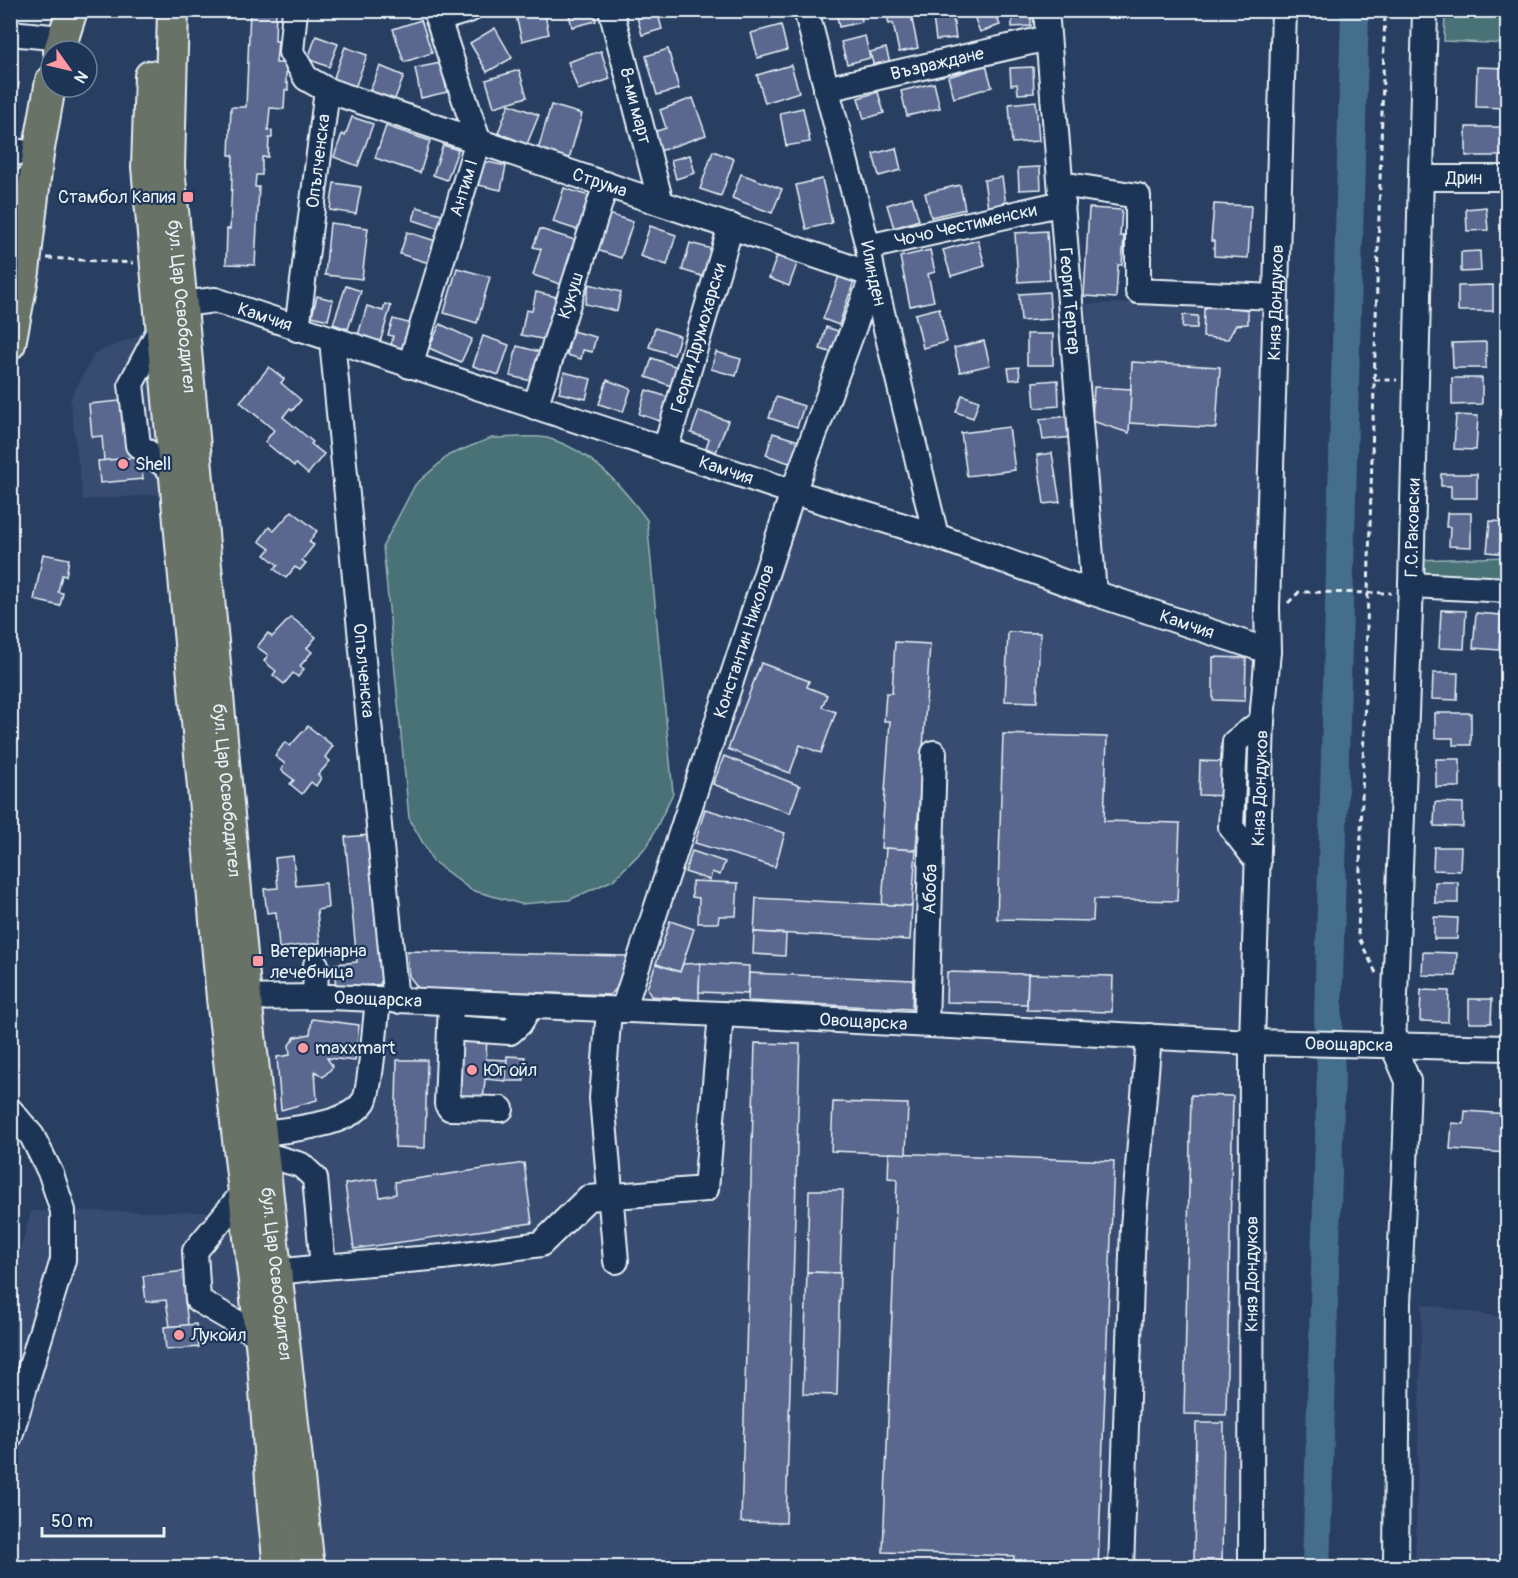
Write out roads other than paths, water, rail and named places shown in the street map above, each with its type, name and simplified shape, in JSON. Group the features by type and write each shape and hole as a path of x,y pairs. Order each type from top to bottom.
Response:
{"main road":[{"name":"бул. Цар Освободител","path":"152,10 147,167 172,314 234,998 244,1192 260,1336 279,1568"},
{"name":"бул. Цар Освободител","path":"173,10 169,167 175,472 234,998 262,1144 309,1568"},
{"path":"10,344 26,257 28,159 46,99"}],"street":[{"name":"Опълченска","path":"295,10 291,52 306,78 327,90 297,328"},
{"path":"437,15 469,10"},
{"name":"8-ми март","path":"611,10 661,202"},
{"name":"Илинден","path":"806,10 868,247 936,536"},
{"name":"Георги Тертер","path":"1046,10 1094,593"},
{"name":"Княз Дондуков","path":"1251,1568 1262,1042 1258,862 1262,721 1268,651 1267,608 1284,10"},
{"name":"Г.С.Раковски","path":"1382,1045 1411,589 1425,10"},
{"name":"Антим I","path":"410,366 478,140 437,15"},
{"path":"10,33 64,33"},
{"name":"Възраждане","path":"826,89 1048,38"},
{"name":"Струма","path":"327,90 873,275"},
{"path":"10,204 21,184 28,159"},
{"name":"Дрин","path":"1422,177 1508,178"},
{"name":"Кукуш","path":"536,407 606,184"},
{"path":"1062,194 1138,196 1138,291 1275,297"},
{"name":"Чочо Честименски","path":"868,247 1062,194"},
{"name":"Георги Друмохарски","path":"665,450 731,226"},
{"name":"Константин Николов","path":"616,1261 602,1098 616,1010 793,492 873,275"},
{"name":"Камчия","path":"172,314 215,300 793,492 936,536 1094,593 1268,651"},
{"name":"Опълченска","path":"262,1144 338,1120 354,1112 366,1099 387,1000 332,340"},
{"path":"1411,589 1508,590"},
{"name":"Абоба","path":"926,1024 934,753"},
{"path":"315,997 316,965"},
{"name":"Овощарска","path":"234,998 315,997 721,1014 1262,1042 1508,1048"},
{"path":"451,1003 447,1104 450,1108 501,1109"},
{"path":"450,1028 510,1032 520,1023 530,1007"},
{"path":"276,1272 442,1257 541,1244 588,1198 706,1189 721,1014"},
{"path":"1121,1568 1133,1227 1149,1036"},
{"path":"1382,1045 1408,1081 1398,1303 1396,1568"},
{"path":"10,1110 32,1137 51,1174 63,1211 63,1260 10,1436"},
{"path":"262,1144 301,1166 315,1178 323,1267"},
{"path":"244,1192 195,1251 198,1300 260,1336"},
{"path":"265,1568 273,1509"}],"waterway":[{"path":"1316,1568 1331,1073 1328,1017 1355,10"}],"place":[{"name":"Стамбол Капия","path":"188,197"},
{"name":"Shell","path":"123,464"},
{"name":"Ветеринарна лечебница","path":"258,961"},
{"name":"maxxmart","path":"303,1048"},
{"name":"Юг ойл","path":"472,1070"},
{"name":"Лукойл","path":"179,1335"}]}
